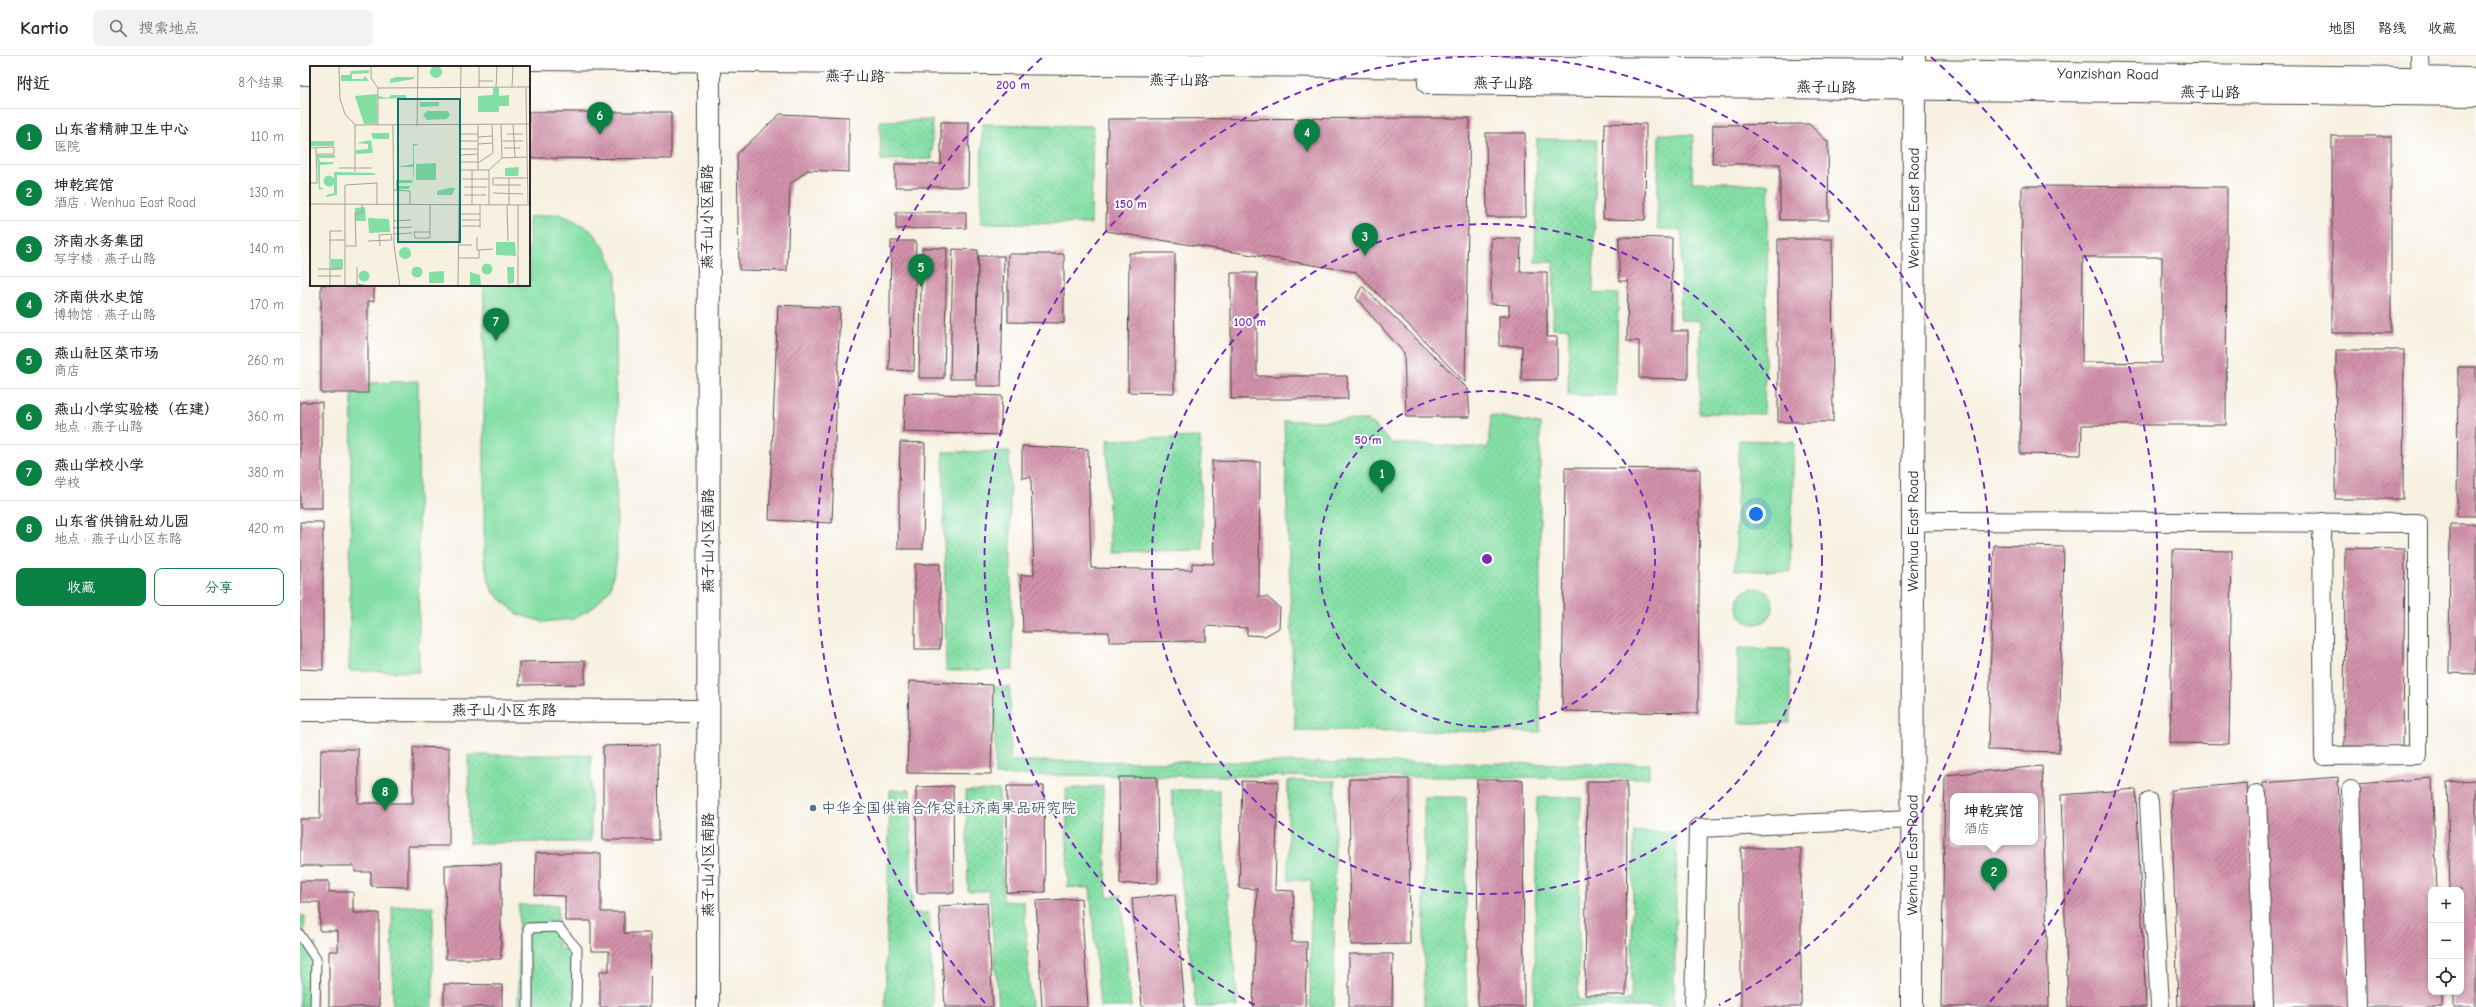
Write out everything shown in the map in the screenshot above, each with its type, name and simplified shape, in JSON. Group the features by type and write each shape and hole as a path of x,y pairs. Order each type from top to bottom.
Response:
{"street":[{"path":"2420,56 2421,78"},
{"name":"Yanzishan Road","path":"300,57 709,64 843,59 1384,61 1914,72 2476,79"},
{"name":"燕子山路","path":"530,74 709,64 1914,72 2476,95"},
{"name":"燕子山小区南路","path":"708,1007 709,64"},
{"name":"Wenhua East Road","path":"1912,1007 1914,72"},
{"path":"1914,522 2322,522 2418,523 2418,755 2324,756 2322,522"},
{"name":"燕子山小区东路","path":"300,710 708,711"},
{"path":"2351,790 2357,1007"},
{"path":"2257,794 2264,1007"},
{"path":"2149,802 2160,1007"},
{"path":"1694,1007 1698,828 1913,819"}],"lane":[{"path":"528,1007 528,928 558,928 577,949 576,1007"},
{"path":"300,935 316,959 315,1007"}],"green space":[{"path":"932,120 932,159 881,160 880,121"},
{"path":"982,124 1093,126 1091,224 981,223"},
{"path":"1659,134 1693,135 1692,182 1769,184 1764,414 1699,413 1701,321 1680,320 1682,230 1657,229"},
{"path":"1537,139 1596,140 1593,293 1618,294 1616,396 1568,395 1569,328 1553,328 1554,262 1535,262"},
{"path":"559,214 589,229 600,242 616,271 617,559 610,589 594,607 573,619 543,622 517,614 492,591 484,562 484,286 530,286 530,217"},
{"path":"418,381 419,672 349,671 352,384"},
{"path":"1491,415 1540,424 1540,732 1295,730 1284,421 1368,420 1392,443 1488,448"},
{"path":"1200,437 1203,550 1110,552 1107,440"},
{"path":"1739,440 1794,442 1790,572 1735,570"},
{"path":"1009,451 1013,670 946,671 943,452"},
{"path":"1759,588 1768,593 1772,599 1772,613 1768,619 1759,624 1751,624 1742,619 1738,613 1737,602 1742,593 1748,589"},
{"path":"1738,648 1790,649 1790,723 1738,723"},
{"path":"995,687 1010,687 1010,761 1649,764 1649,778 995,775"},
{"path":"468,755 591,755 591,842 469,843"},
{"path":"1288,781 1335,781 1334,1007 1310,1007 1311,881 1288,880"},
{"path":"1103,786 1107,897 1121,895 1131,1007 1100,1007 1090,888 1068,887 1066,789"},
{"path":"890,790 910,790 912,913 929,913 933,1007 885,1007"},
{"path":"999,790 1003,901 1024,902 1031,1007 999,1007 989,891 968,891 966,791"},
{"path":"1171,790 1219,790 1238,1007 1196,1007"},
{"path":"1424,797 1466,797 1466,1007 1424,1007"},
{"path":"1537,797 1581,798 1578,1000 1631,1001 1634,832 1677,832 1674,1007 1534,1007"},
{"path":"519,905 558,905 558,948 577,949 576,1007 518,1007"},
{"path":"392,906 433,906 433,1007 393,1007"},
{"path":"300,916 305,916 304,943 316,944 315,1007 300,1007"}],"building":[{"path":"530,112 671,112 671,159 530,158"},
{"path":"780,114 849,117 849,172 808,170 790,184 787,271 739,270 737,154"},
{"path":"1470,118 1465,382 1356,272 1106,231 1108,119"},
{"path":"941,122 969,122 968,187 895,187 895,164 941,164"},
{"path":"1605,123 1646,124 1645,220 1603,219"},
{"path":"1809,124 1828,142 1829,220 1780,220 1780,164 1712,164 1713,125"},
{"path":"1486,133 1525,133 1526,217 1487,217"},
{"path":"2332,136 2391,136 2391,333 2332,333"},
{"path":"2022,186 2227,187 2226,425 2082,425 2081,455 2020,454","holes":["2083,257 2162,257 2162,363 2082,362"]},
{"path":"896,212 966,212 966,228 896,229"},
{"path":"1619,237 1672,238 1671,331 1688,331 1688,379 1639,378 1639,341 1627,341 1628,281 1619,281"},
{"path":"1491,238 1521,238 1520,272 1547,272 1547,337 1557,337 1557,380 1521,380 1522,346 1499,346 1499,316 1509,316 1509,305 1491,304"},
{"path":"1778,239 1832,239 1833,422 1778,422"},
{"path":"891,241 916,241 914,371 889,370"},
{"path":"922,248 947,248 944,378 919,378"},
{"path":"953,249 978,250 975,379 950,379"},
{"path":"1129,253 1175,253 1174,393 1128,392"},
{"path":"1008,254 1064,254 1064,323 1008,322"},
{"path":"978,256 1004,256 1001,386 976,386"},
{"path":"1231,273 1257,273 1257,376 1347,376 1348,399 1231,399"},
{"path":"321,286 374,286 374,301 368,301 368,393 321,393"},
{"path":"1362,286 1468,389 1470,417 1406,417 1404,353 1356,298"},
{"path":"778,305 840,308 832,523 769,520"},
{"path":"2336,350 2404,350 2403,499 2335,499"},
{"path":"2458,367 2476,367 2476,516 2457,516"},
{"path":"905,393 1002,396 1000,435 903,432"},
{"path":"300,402 322,402 322,508 300,508"},
{"path":"900,442 925,443 923,549 898,549"},
{"path":"1022,446 1088,449 1091,568 1192,570 1192,563 1214,564 1212,461 1260,462 1259,597 1267,597 1280,608 1279,628 1265,636 1247,635 1247,628 1206,626 1206,641 1109,642 1109,632 1023,632 1021,575 1034,575 1031,477 1022,478"},
{"path":"1565,468 1700,469 1698,713 1562,711"},
{"path":"300,522 323,522 323,670 300,669"},
{"path":"2450,524 2476,524 2476,674 2449,673"},
{"path":"1994,545 2064,547 2059,752 1988,750"},
{"path":"2345,548 2405,549 2403,747 2344,746"},
{"path":"2173,550 2232,551 2229,744 2170,743"},
{"path":"915,564 940,564 940,649 915,649"},
{"path":"585,661 585,684 519,685 519,662"},
{"path":"909,681 993,685 991,774 907,773"},
{"path":"658,745 659,840 603,840 603,746"},
{"path":"413,747 449,748 449,846 408,846 408,887 371,886 371,872 355,872 355,866 300,866 300,819 320,819 321,749 358,749 358,803 413,803"},
{"path":"2042,766 2049,1007 1941,1007 1945,775"},
{"path":"1119,777 1157,777 1158,883 1120,884"},
{"path":"2338,777 2349,1007 2270,1007 2263,783"},
{"path":"2432,778 2437,887 2428,887 2428,995 2442,995 2442,1007 2364,1007 2357,784"},
{"path":"1349,779 1409,779 1410,944 1351,945"},
{"path":"1477,780 1523,780 1524,1007 1478,1007"},
{"path":"2476,780 2476,1007 2454,1007 2454,995 2464,995 2464,887 2450,887 2447,782"},
{"path":"1242,781 1278,782 1275,890 1294,891 1292,942 1307,942 1305,1007 1253,1007 1257,889 1239,888"},
{"path":"1587,781 1627,781 1626,995 1585,995"},
{"path":"2247,783 2256,1007 2178,1007 2171,790"},
{"path":"953,786 954,893 917,893 916,787"},
{"path":"1007,786 1044,786 1045,892 1007,893"},
{"path":"2136,789 2146,1007 2068,1007 2061,795"},
{"path":"1741,848 1801,848 1801,1007 1741,1007"},
{"path":"536,853 601,853 601,912 624,912 624,933 651,933 650,1007 600,1007 600,971 609,971 609,951 591,951 591,921 565,921 565,896 535,895"},
{"path":"501,864 501,959 446,959 445,865"},
{"path":"300,881 329,881 329,892 353,892 353,913 379,913 379,1007 329,1007 329,951 338,951 338,931 320,931 320,902 300,902"},
{"path":"1175,894 1185,1007 1142,1007 1132,898"},
{"path":"1081,898 1088,1007 1042,1007 1036,901"},
{"path":"987,903 993,1007 945,1007 939,906"},
{"path":"1349,954 1393,954 1392,1007 1349,1007"},
{"path":"444,984 502,985 502,1007 444,1007"}],"place":[{"name":"燕山小学实验楼（在建）","path":"600,135"},
{"name":"济南供水史馆","path":"1307,152"},
{"name":"济南水务集团","path":"1365,256"},
{"name":"燕山社区菜市场","path":"921,287"},
{"name":"燕山学校小学","path":"496,341"},
{"name":"山东省精神卫生中心","path":"1382,493"},
{"name":"中华全国供销合作总社济南果品研究院","path":"813,808"},
{"name":"山东省供销社幼儿园","path":"385,811"},
{"name":"坤乾宾馆","path":"1994,891"}]}
